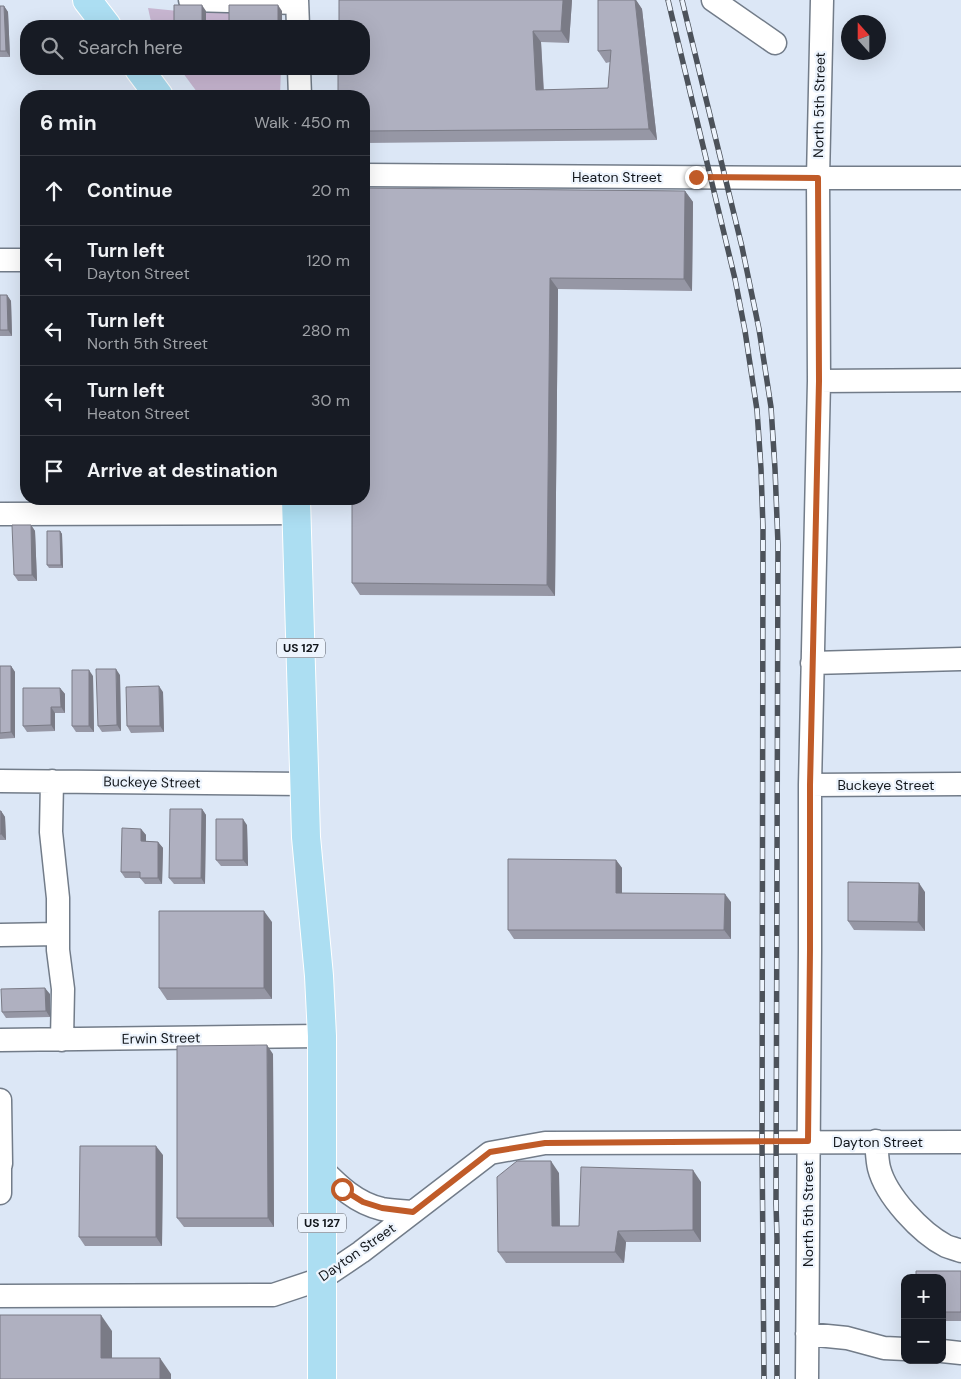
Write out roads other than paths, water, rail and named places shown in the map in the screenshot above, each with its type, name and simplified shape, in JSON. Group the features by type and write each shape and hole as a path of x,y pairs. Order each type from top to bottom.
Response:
{"highway":[{"path":"88,0 103,20"},
{"path":"143,75 155,90"},
{"name":"US 127","path":"297,506 306,837 319,976 322,1036 322,1379"}],"street":[{"path":"190,0 297,1 298,20"},
{"path":"713,0 775,43"},
{"name":"North 5th Street","path":"807,1379 810,785 819,381 818,178 822,0"},
{"path":"299,75 300,90"},
{"name":"Heaton Street","path":"370,175 961,178"},
{"path":"0,260 20,260"},
{"path":"819,381 961,380"},
{"path":"0,514 100,506 297,506"},
{"path":"812,663 961,659"},
{"name":"Buckeye Street","path":"0,781 304,784"},
{"path":"52,782 51,832 58,898 58,950 63,988 62,1040"},
{"name":"Buckeye Street","path":"810,785 961,784"},
{"path":"0,935 58,934"},
{"name":"Erwin Street","path":"0,1040 322,1036"},
{"path":"0,1100 0,1193"},
{"path":"876,1141 879,1169 887,1189 896,1201 924,1230 946,1245 961,1251"},
{"name":"Dayton Street","path":"0,1296 274,1295 322,1279 361,1252 490,1152 545,1143 961,1142"},
{"path":"322,1168 342,1189 363,1202 382,1208 413,1212"},
{"path":"807,1334 847,1338 884,1348 901,1349"},
{"path":"946,1351 961,1353"}],"railway":[{"path":"668,0 735,279 757,410 763,528 762,1142 764,1379"},
{"path":"682,0 742,247 759,329 771,407 778,544 777,1379"}]}
